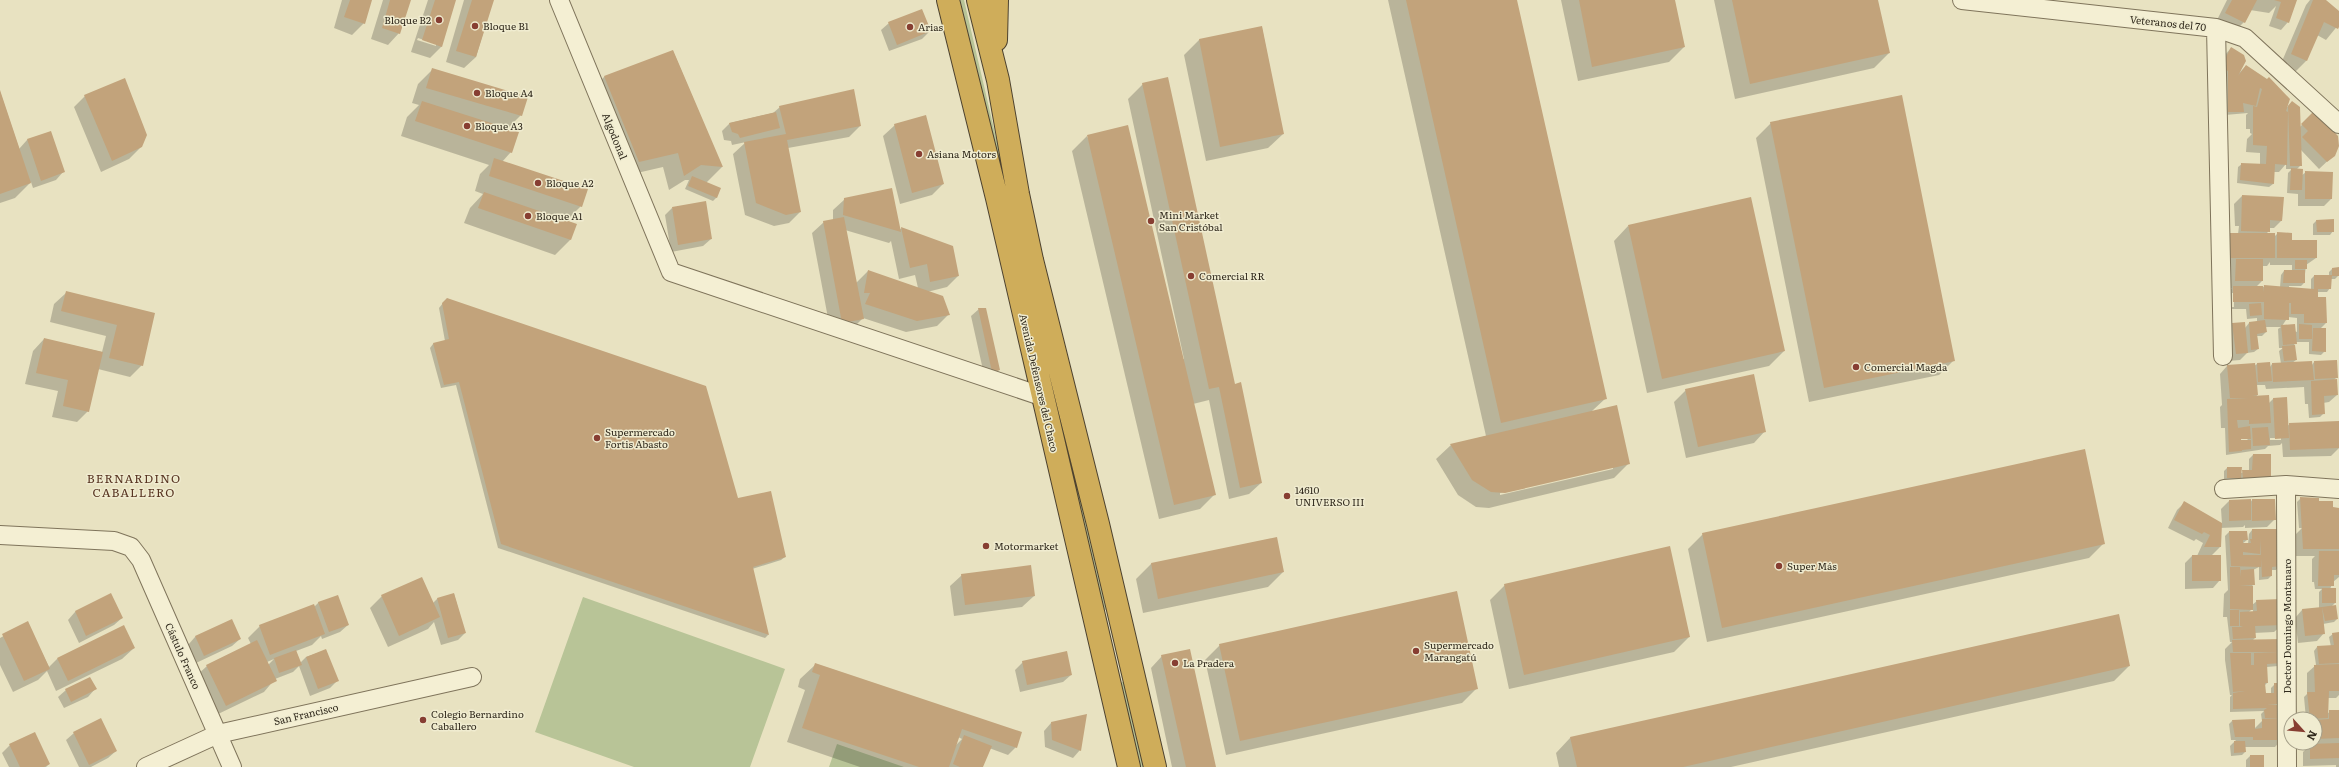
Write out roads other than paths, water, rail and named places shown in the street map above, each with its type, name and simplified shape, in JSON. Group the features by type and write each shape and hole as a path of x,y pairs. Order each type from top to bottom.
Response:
{"highway":[{"name":"Avenida Defensores del Chaco","path":"948,0 997,198 1041,396 1129,767"},
{"path":"978,0 996,72 1032,260 1122,640 1155,767"},
{"path":"996,72 997,0"},
{"path":"1064,494 1080,513 1122,640"},
{"path":"1122,640 1113,652 1142,767"}],"street":[{"name":"Algodonal","path":"559,0 671,272 1041,396"},
{"name":"Veteranos del 70","path":"1962,0 2216,28 2245,38 2339,124"},
{"path":"2216,28 2223,356"},
{"path":"2224,489 2286,485 2339,489"},
{"name":"Doctor Domingo Montanaro","path":"2286,485 2287,767"},
{"name":"Cástulo Franco","path":"0,536 114,541 131,547 141,560 232,767"},
{"name":"San Francisco","path":"146,767 218,734 472,677"}],"place":[{"name":"Bloque B2","path":"439,20"},
{"name":"Bloque B1","path":"475,26"},
{"name":"Arias","path":"910,27"},
{"name":"Bloque A4","path":"477,93"},
{"name":"Bloque A3","path":"467,126"},
{"name":"Asiana Motors","path":"919,154"},
{"name":"Bloque A2","path":"538,183"},
{"name":"Bloque A1","path":"528,216"},
{"name":"Mini Market San Cristóbal","path":"1151,221"},
{"name":"Comercial RR","path":"1191,276"},
{"name":"Comercial Magda","path":"1856,367"},
{"name":"Supermercado Fortis Abasto","path":"597,438"},
{"name":"14610 UNIVERSO III","path":"1287,496"},
{"name":"Motormarket","path":"986,546"},
{"name":"Super Más","path":"1779,566"},
{"name":"Supermercado Marangatú","path":"1416,651"},
{"name":"La Pradera","path":"1175,663"},
{"name":"Colegio Bernardino Caballero","path":"423,720"}],"district":[{"name":"BERNARDINO CABALLERO","path":"134,486"}]}
